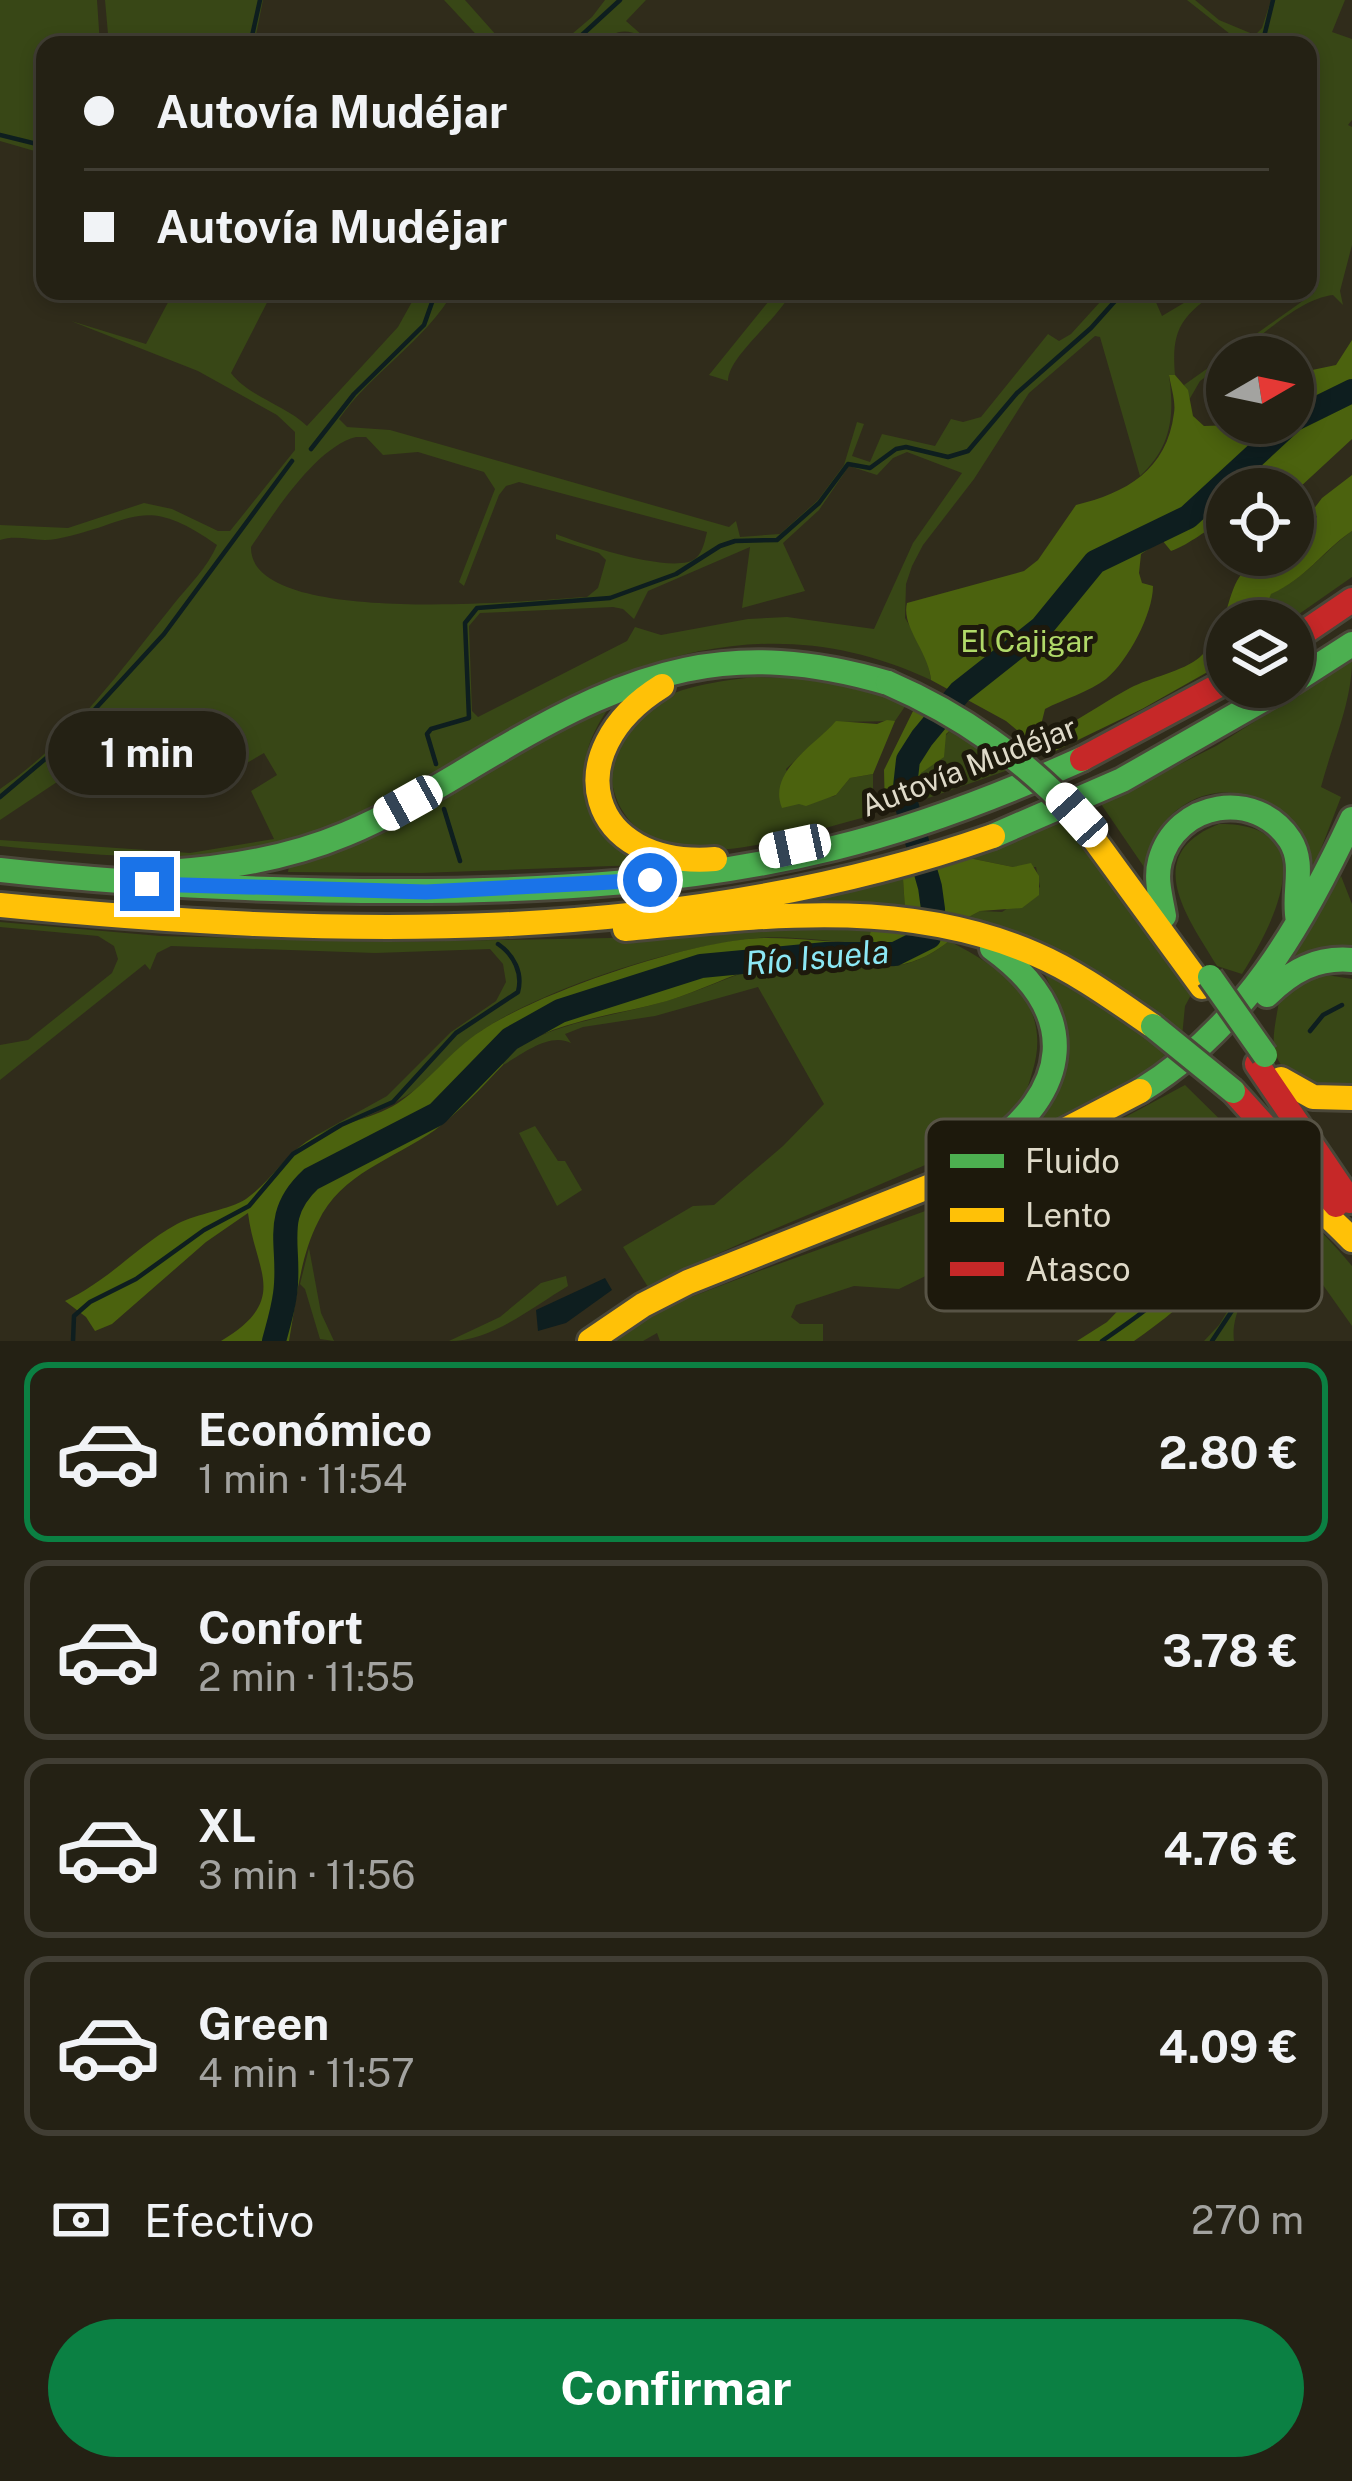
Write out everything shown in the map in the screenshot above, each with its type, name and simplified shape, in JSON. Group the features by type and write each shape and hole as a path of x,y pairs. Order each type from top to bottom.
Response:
{"highway":[{"path":"1314,626 1352,600"},
{"path":"1314,668 1352,644"},
{"path":"776,663 688,676 624,709 600,750 601,798 610,819 626,837 662,856 728,858 820,840 834,848"},
{"path":"3,870 26,861 128,872 188,871 286,855 386,815 522,736 619,688 704,664 827,668 887,682 943,706 991,735 1034,770 1077,815 1206,982 1299,1119"},
{"name":"Autovía Mudéjar","path":"3,870 230,889 512,890 693,875 860,842 945,815 1070,764 1206,692"},
{"path":"0,905 178,922 387,926 653,910 767,894 868,874 956,849 1112,783 1247,708"},
{"path":"1164,916 1158,871 1168,839 1192,816 1212,807 1234,805 1266,815 1290,839 1300,871 1295,912 1300,926"},
{"path":"1077,815 1106,838 1206,982"},
{"path":"1086,1119 1162,1077 1209,1039 1258,986 1300,926 1352,818"},
{"path":"387,926 403,937 517,934 839,912 894,915 974,931 1058,965 1153,1026 1233,1091 1259,1119"},
{"path":"974,931 982,943 1018,964 1041,992 1055,1038 1052,1074 1027,1119"},
{"path":"1209,1039 1226,1036 1304,964 1352,960"},
{"path":"1261,1060 1281,1079 1309,1119"},
{"path":"1281,1079 1313,1097 1352,1098"},
{"path":"1322,1138 1352,1182"},
{"path":"1322,1156 1352,1203"},
{"path":"920,1190 926,1184"},
{"path":"590,1341 688,1282 926,1188"},
{"path":"1322,1190 1352,1227"},
{"path":"1322,1210 1352,1240"}],"green space":[{"path":"0,0 97,0 99,36 36,36 36,151 0,141"},
{"path":"105,0 263,0 256,36 108,36"},
{"path":"444,0 465,0 497,36 478,36"},
{"path":"605,0 646,0 626,21 643,36 620,32 570,36"},
{"path":"1187,0 1195,0 1219,20 1255,35 1271,0 1345,0 1332,32 1352,39 1352,120 1348,125 1352,127 1352,245 1340,291 1343,305 1333,295 1317,300 1317,36 1233,36"},
{"path":"169,300 268,300 231,373 307,426 398,327 413,300 448,300 352,402 339,419 347,427 390,430 729,527 736,521 740,537 780,534 818,500 844,465 857,422 864,424 852,456 870,462 882,434 935,446 951,419 963,422 981,417 1048,334 1059,341 1071,334 1102,300 1155,300 1162,316 1189,300 1206,300 1187,317 1177,335 1175,375 1169,376 1168,430 1158,454 1140,476 1100,337 1095,336 1029,393 912,566 905,618 926,653 931,680 874,658 819,647 764,644 710,649 604,681 500,735 414,788 324,831 244,851 164,857 0,846 0,840 190,853 274,839 251,791 277,775 264,753 245,764 236,747 63,778 0,820 0,789 50,749 93,704 217,545 171,519 153,515 49,540 0,540 0,525 68,528 144,503 172,509 218,531 230,531 295,450 295,432 277,415 198,371 71,321 146,344","holes":["366,437 383,455 418,452 484,472 495,489 459,582 464,586 499,495 506,486 519,482 707,532 700,553 685,563 650,561 556,534 556,539 599,553 606,560 598,588 587,597 457,604 342,600 295,590 263,573 251,547 271,517 326,454 341,443","907,452 962,473 913,543 874,629 787,617 661,635 635,627 627,641 478,717 472,711 469,626 480,613 613,607 634,619 648,591 750,547 742,608 805,591 783,543 819,510 849,466 877,475 893,458"]},
{"path":"770,300 786,300 736,360 728,381 709,375"},
{"path":"1304,300 1316,300 1261,336 1253,336"},
{"name":"El Cajigar","path":"1352,340 1352,439 1314,474 1314,468 1206,468 1206,531 1171,551 1162,540 1141,554 1139,573 1142,583 1153,586 1152,597 1131,649 1106,679 1045,709 1041,725 1065,727 1130,688 1184,667 1206,650 1206,673 1047,755 1006,721 931,680 908,621 907,603 1024,571 1038,560 1076,505 1111,494 1141,476 1163,450 1170,433 1174,409 1169,375 1175,375 1188,390 1193,416 1206,426 1206,444 1314,444 1314,370 1336,365"},
{"path":"1206,369 1206,377 1189,400 1184,385"},
{"name":"El Cajigar","path":"1352,475 1352,531 1314,562 1314,509"},
{"path":"1352,531 1352,577 1314,604 1268,600 1300,576 1314,576 1314,564"},
{"name":"El Cajigar","path":"1241,576 1298,576 1269,600 1230,600"},
{"path":"1352,660 1345,708 1321,787 1341,797 1314,867 1292,825 1255,798 1234,793 1190,801 1169,817 1144,867 1101,804 1216,746 1276,708 1314,708 1314,684"},
{"path":"754,677 813,679 908,702 895,721 836,722 786,769 799,803 835,796 850,778 873,774 873,815 773,842 721,850 673,847 641,832 620,806 611,774 628,722 674,693"},
{"path":"613,702 588,749 586,768 597,802 641,859 640,865 420,873 288,872 289,866"},
{"path":"915,707 955,726 946,734 944,757 921,773 914,803 885,812 884,770"},
{"path":"836,721 877,724 895,721 873,774 850,778 836,795 806,806 782,808 779,795 787,771"},
{"path":"955,726 1011,769 914,803 927,761"},
{"path":"1064,820 1191,995 1182,1037 963,920 980,911 1002,912 1040,887 1036,867 969,858"},
{"path":"1219,824 1252,828 1272,840 1282,858 1277,904 1242,974 1217,966 1177,888 1181,852 1195,837"},
{"path":"969,858 1013,867 1031,863 1039,876 1039,895 1022,908 980,911 963,920 905,909 903,879"},
{"path":"1341,876 1352,904 1352,948 1297,960 1293,956"},
{"path":"903,879 905,909 780,904"},
{"path":"0,922 160,936 393,942 610,938 731,924 872,925 868,943 772,937 726,942 577,984 481,1031 434,1075 391,1104 313,1137 387,1096 451,1032 496,1001 506,982 503,964 490,949 375,953 171,946 157,953 150,970 145,964 0,1080 0,1045 28,1040 112,973 118,959 114,946 98,936 0,927"},
{"path":"872,925 949,941 928,955 887,967 805,962 766,966 667,1001 560,1027 502,1058 503,1065 444,1123 354,1179 328,1205 307,1250 289,1341 221,1341 243,1326 262,1298 261,1268 248,1213 206,1242 112,1324 95,1331 65,1301 177,1224 246,1199 298,1148 317,1136 398,1103 470,1039 540,1000 661,957 737,940 868,943"},
{"path":"949,941 1005,977 1030,1008 1037,1049 1027,1089 1013,1115 1009,1119 926,1119 926,1164 648,1287 623,1247 693,1206 714,1205 824,1104 758,987 655,1016 583,1027 565,1034 571,1043 545,1042 503,1065 502,1058 540,1036 666,1001 752,970 805,962 887,967 927,955"},
{"path":"1044,973 1172,1055 1103,1100 1063,1119 1041,1119 1055,1095 1066,1057 1055,996"},
{"path":"1327,975 1352,979 1352,1083 1342,1085 1296,1078 1280,1063 1274,1046 1279,1001 1307,980"},
{"path":"1185,1085 1220,1119 1122,1119"},
{"path":"535,1126 582,1190 557,1206 519,1133"},
{"path":"926,1211 926,1276 899,1289 854,1286 796,1305 791,1317 800,1324 823,1324 823,1341 660,1341 657,1333 643,1341 614,1341 665,1307"},
{"path":"1322,1233 1352,1266 1352,1326 1322,1284"},
{"path":"309,1248 321,1313 334,1341 320,1339 300,1284"},
{"path":"566,1276 568,1286 511,1322 481,1336 449,1341 500,1317 541,1283"},
{"path":"1118,1311 1173,1311 1134,1341 1077,1341"},
{"path":"1228,1311 1238,1311 1234,1341 1204,1341"}],"shaded area":[{"path":"605,1278 612,1290 566,1323 538,1331 536,1310"}],"waterway":[{"path":"252,36 260,0"},
{"path":"581,36 620,0"},
{"path":"1264,36 1273,0"},
{"path":"0,135 36,144"},
{"path":"311,449 354,394 424,325 433,300"},
{"path":"436,764 427,734 469,718 465,623 477,608 610,598 676,574 720,546 777,540 819,503 848,464 870,468 906,447 948,457 968,451 1017,393 1116,300"},
{"name":"Río Isuela","path":"1314,410 1352,391"},
{"name":"Río Isuela","path":"274,1341 285,1294 287,1220 298,1193 311,1179 437,1114 510,1039 560,1011 701,966 826,954 895,954 929,937 930,887 904,796 908,760 922,738 960,692 1041,628 1095,562 1188,517 1267,444"},
{"path":"0,797 63,744 164,634 292,461"},
{"path":"444,809 460,861"},
{"path":"73,1341 74,1316 90,1302 136,1279 204,1230 249,1206 293,1154 393,1102 456,1033 518,992 516,965 498,944"},
{"path":"1310,1031 1323,1015 1342,1005"},
{"path":"1102,1341 1144,1311"},
{"path":"1212,1341 1232,1311"}],"traffic: fast":[{"path":"1314,668 1352,644"},
{"path":"168,872 258,861 346,834 547,723 640,682 732,663 780,663 888,683"},
{"path":"888,683 990,740 1077,816"},
{"path":"993,836 1122,780 1248,708"},
{"path":"0,870 300,890 455,891 618,883 781,860 866,840 960,809 1082,759"},
{"path":"1164,916 1158,875 1169,841 1199,814 1238,808 1258,813 1290,840 1298,869 1298,921"},
{"path":"1140,1091 1210,1037 1266,972 1312,898 1352,819"},
{"path":"992,948 1021,973 1041,999 1052,1025 1055,1052 1049,1078 1022,1119"},
{"path":"1267,995 1305,967 1352,960"},
{"path":"1210,977 1265,1055"},
{"path":"1153,1026 1233,1091"}],"traffic: slow":[{"path":"662,686 628,713 607,742 598,772 600,801 614,826 638,845 672,857 715,859"},
{"path":"1077,816 1202,987"},
{"path":"0,905 250,924 501,924 626,915 750,898 873,872 993,836"},
{"path":"625,929 833,915 935,924 985,936 1051,961 1153,1026"},
{"path":"1281,1079 1313,1097 1352,1098"},
{"path":"1086,1119 1140,1091"},
{"path":"590,1341 688,1282 926,1188"},
{"path":"1322,1212 1352,1240"}],"traffic: jam":[{"path":"1314,626 1352,600"},
{"path":"1082,759 1206,692"},
{"path":"1257,1064 1294,1119"},
{"path":"1233,1091 1258,1119"},
{"path":"1322,1160 1350,1201"},
{"path":"1322,1190 1336,1205"}],"route":[{"path":"147,884 426,892 650,880"}]}
